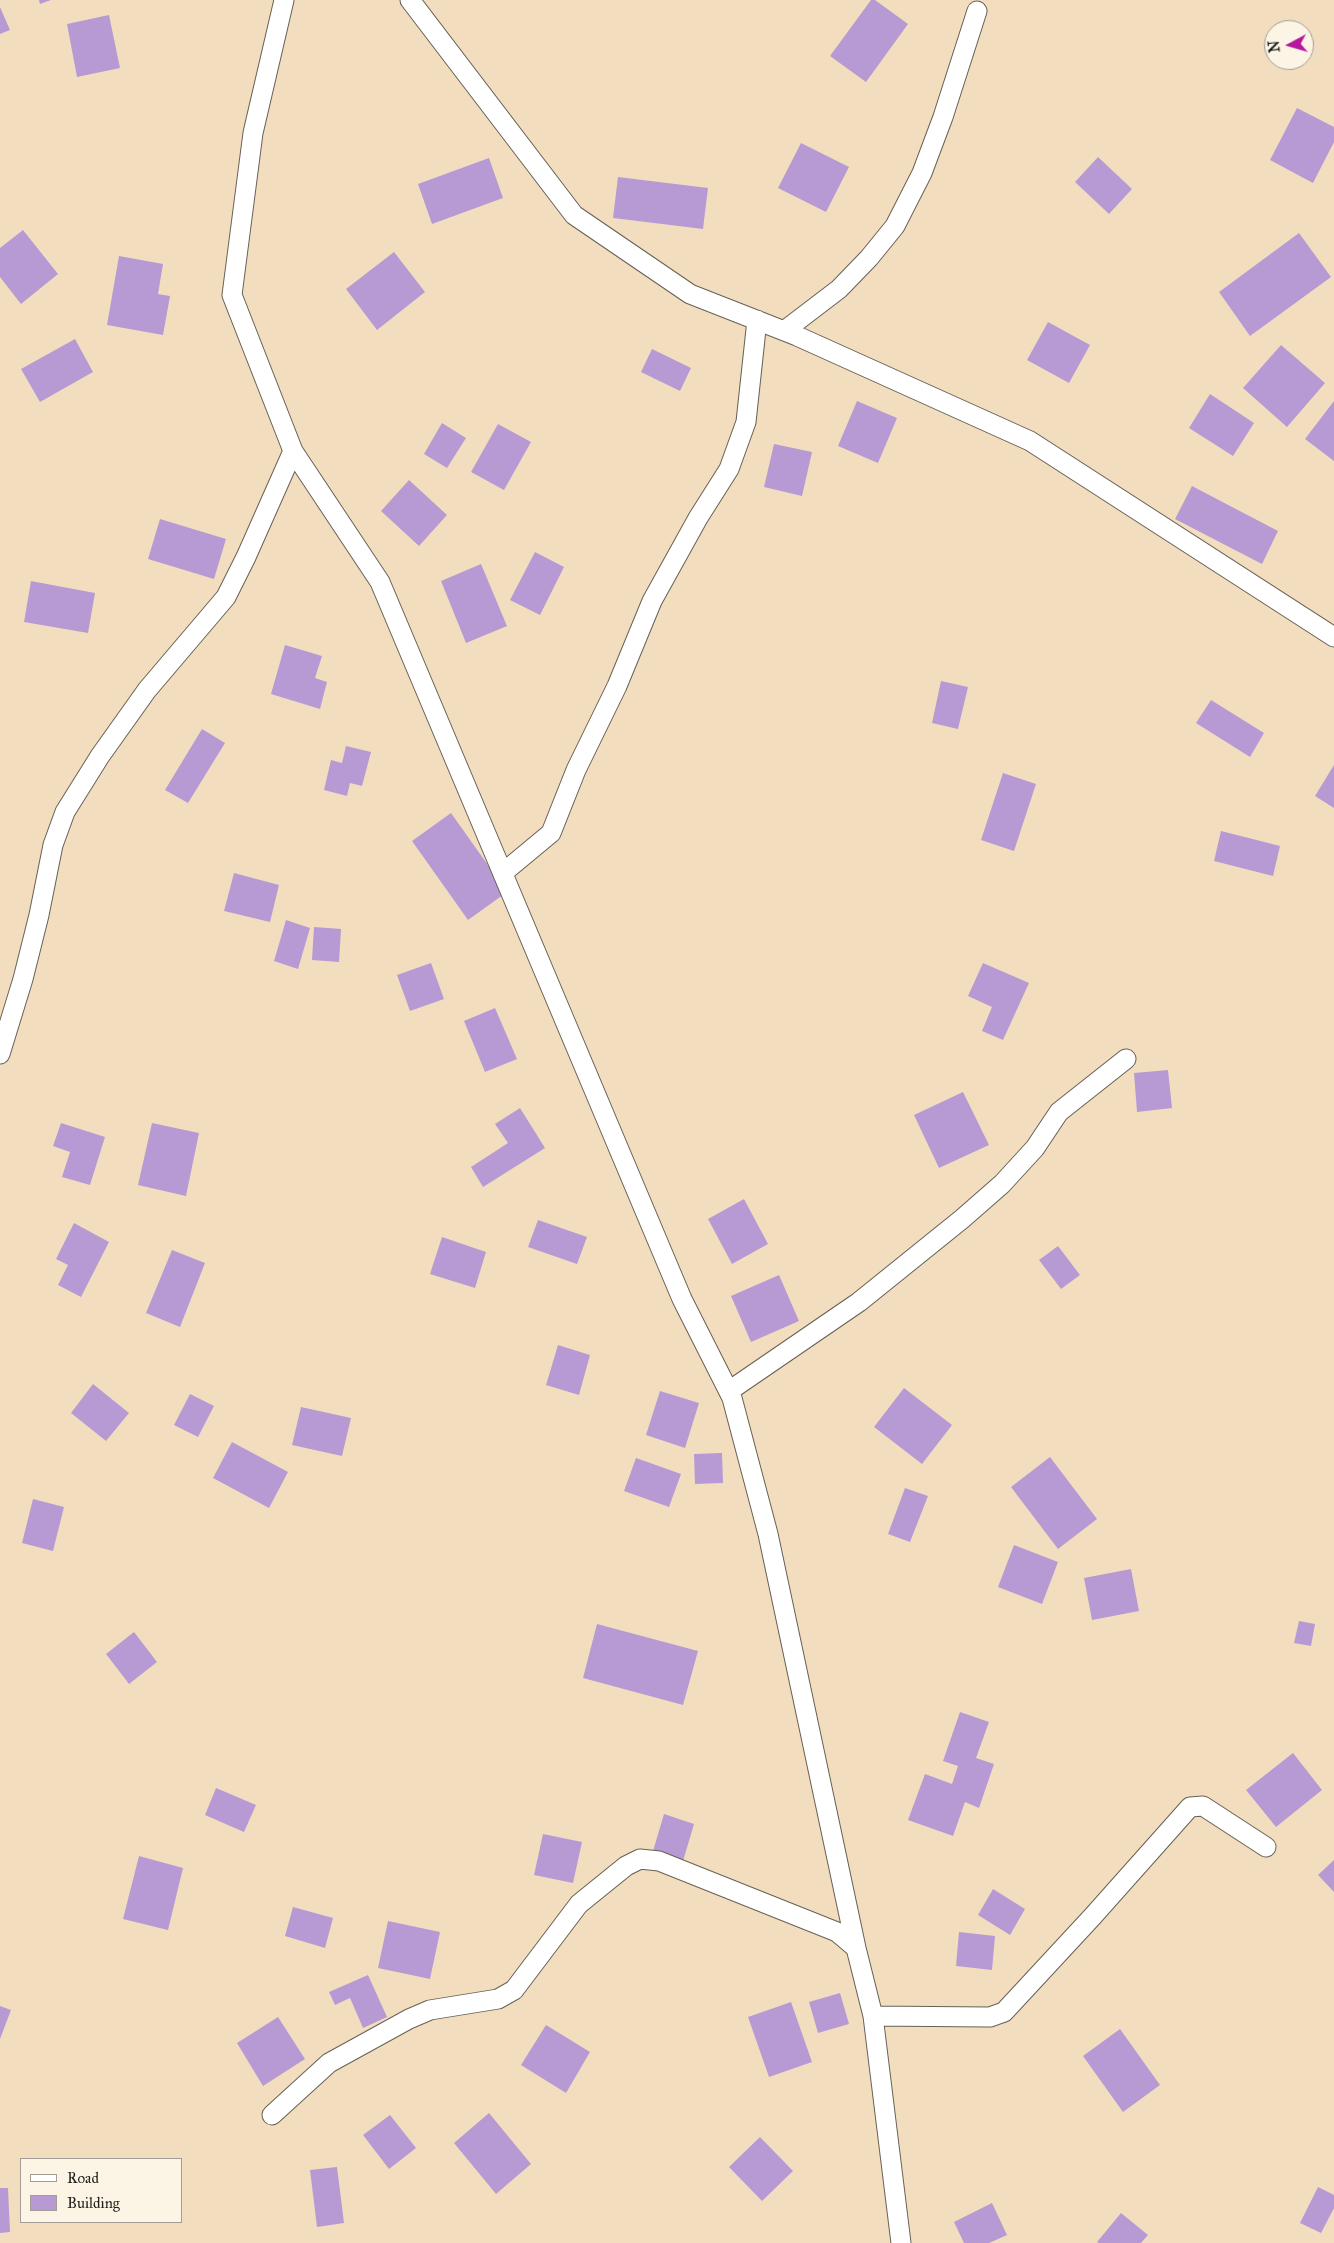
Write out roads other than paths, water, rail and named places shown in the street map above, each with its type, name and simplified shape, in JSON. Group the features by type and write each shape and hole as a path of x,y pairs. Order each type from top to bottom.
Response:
{"street":[{"path":"284,0 253,132 232,295 293,451 380,582 504,872 682,1299 729,1391 768,1534 856,1948 873,2016 901,2243"},
{"path":"410,0 574,215 690,294 784,331 1030,441 1334,637"},
{"path":"784,331 839,289 869,258 895,226 926,164 977,10"},
{"path":"504,872 551,833 576,770 617,686 652,601 698,518 729,469 746,422 757,320"},
{"path":"0,1054 23,979 39,915 53,846 65,812 100,756 147,690 226,597 293,451"},
{"path":"729,1391 859,1302 962,1219 1009,1177 1035,1148 1059,1112 1126,1059"},
{"path":"873,2016 990,2017 1004,2012 1190,1807 1203,1806 1266,1847"},
{"path":"272,2115 329,2063 409,2019 430,2010 498,1999 514,1990 579,1904 621,1870 640,1859 659,1861 837,1932 856,1948"}]}
